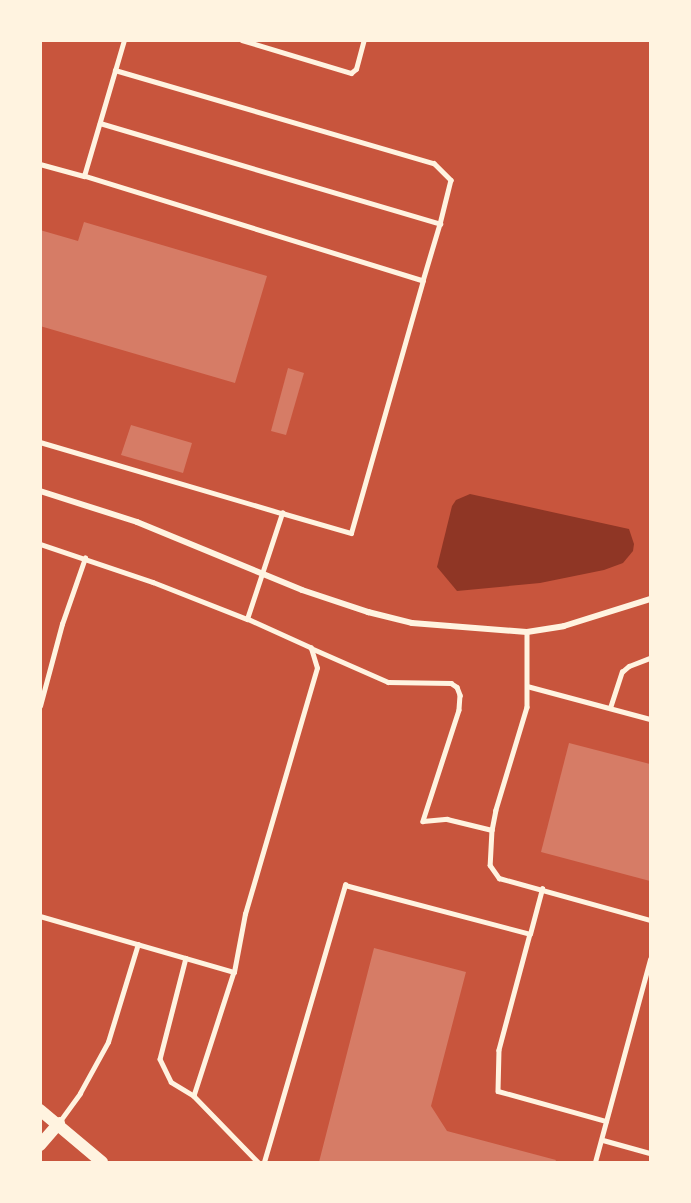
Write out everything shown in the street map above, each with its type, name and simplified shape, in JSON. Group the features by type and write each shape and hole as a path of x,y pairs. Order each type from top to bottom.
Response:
{"main road":[{"path":"40,1110 102,1162"},
{"path":"40,1145 58,1123"}],"street":[{"path":"40,491 137,522 261,573 368,612 412,623 528,632 564,626 651,599"}],"lane":[{"path":"84,176 124,40"},
{"path":"242,40 259,43 351,72 356,69 364,40"},
{"path":"40,442 351,533 451,180 434,164 115,70"},
{"path":"99,123 440,224"},
{"path":"40,164 423,281"},
{"path":"247,619 282,513"},
{"path":"40,544 85,558 247,619 388,682 451,682 457,687 460,695 459,710 423,821 447,819 492,830"},
{"path":"40,706 62,624 85,558"},
{"path":"528,632 527,707 492,830 490,865 499,878 651,920"},
{"path":"194,1096 234,972 245,914 316,668 311,648"},
{"path":"610,708 622,672 629,666 651,658"},
{"path":"527,686 651,719"},
{"path":"264,1162 345,885 530,934"},
{"path":"542,890 499,1050 498,1091 606,1121"},
{"path":"40,916 234,972"},
{"path":"58,1123 80,1093 108,1042 138,944"},
{"path":"186,958 160,1059 171,1082 194,1096 258,1162"},
{"path":"595,1162 603,1140 606,1121 651,959"},
{"path":"603,1140 651,1153"}],"shaded area":[{"path":"470,494 629,529 634,544 633,551 623,563 604,570 540,583 457,591 437,567 452,506 456,500"}],"building":[{"path":"84,222 267,276 235,383 40,326 40,230 78,241"},
{"path":"288,368 304,373 286,435 271,431"},
{"path":"131,425 192,443 183,473 121,455"},
{"path":"569,743 650,764 650,881 541,852"},
{"path":"374,948 466,972 431,1106 447,1131 556,1160 555,1162 319,1162"}]}
